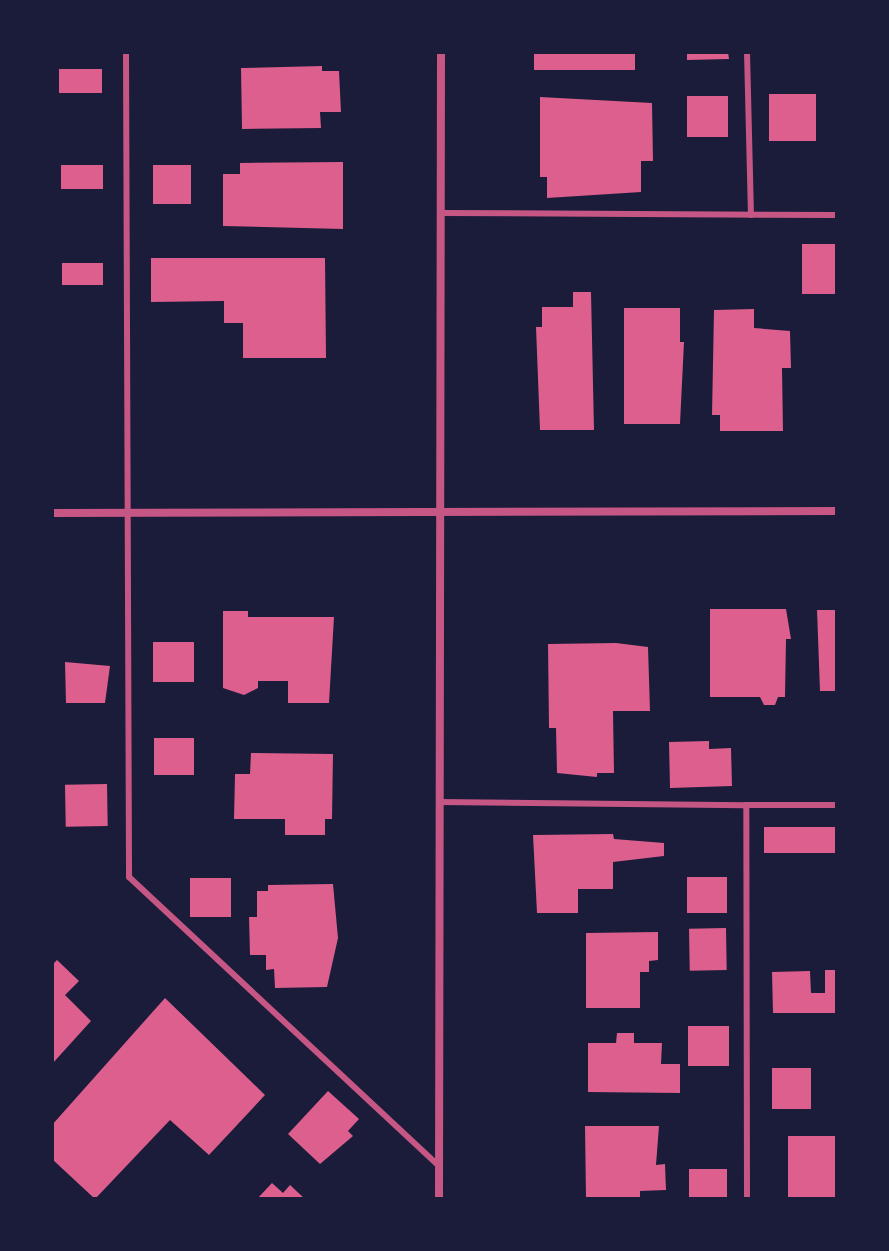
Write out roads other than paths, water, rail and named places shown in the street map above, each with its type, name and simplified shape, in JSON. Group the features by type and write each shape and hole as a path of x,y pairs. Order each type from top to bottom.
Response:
{"street":[{"path":"439,1199 441,52"},
{"path":"52,513 837,511"}],"lane":[{"path":"126,52 129,877 439,1166"},
{"path":"747,52 751,215"},
{"path":"440,213 837,215"},
{"path":"439,802 837,805"},
{"path":"746,805 747,1199"}]}
